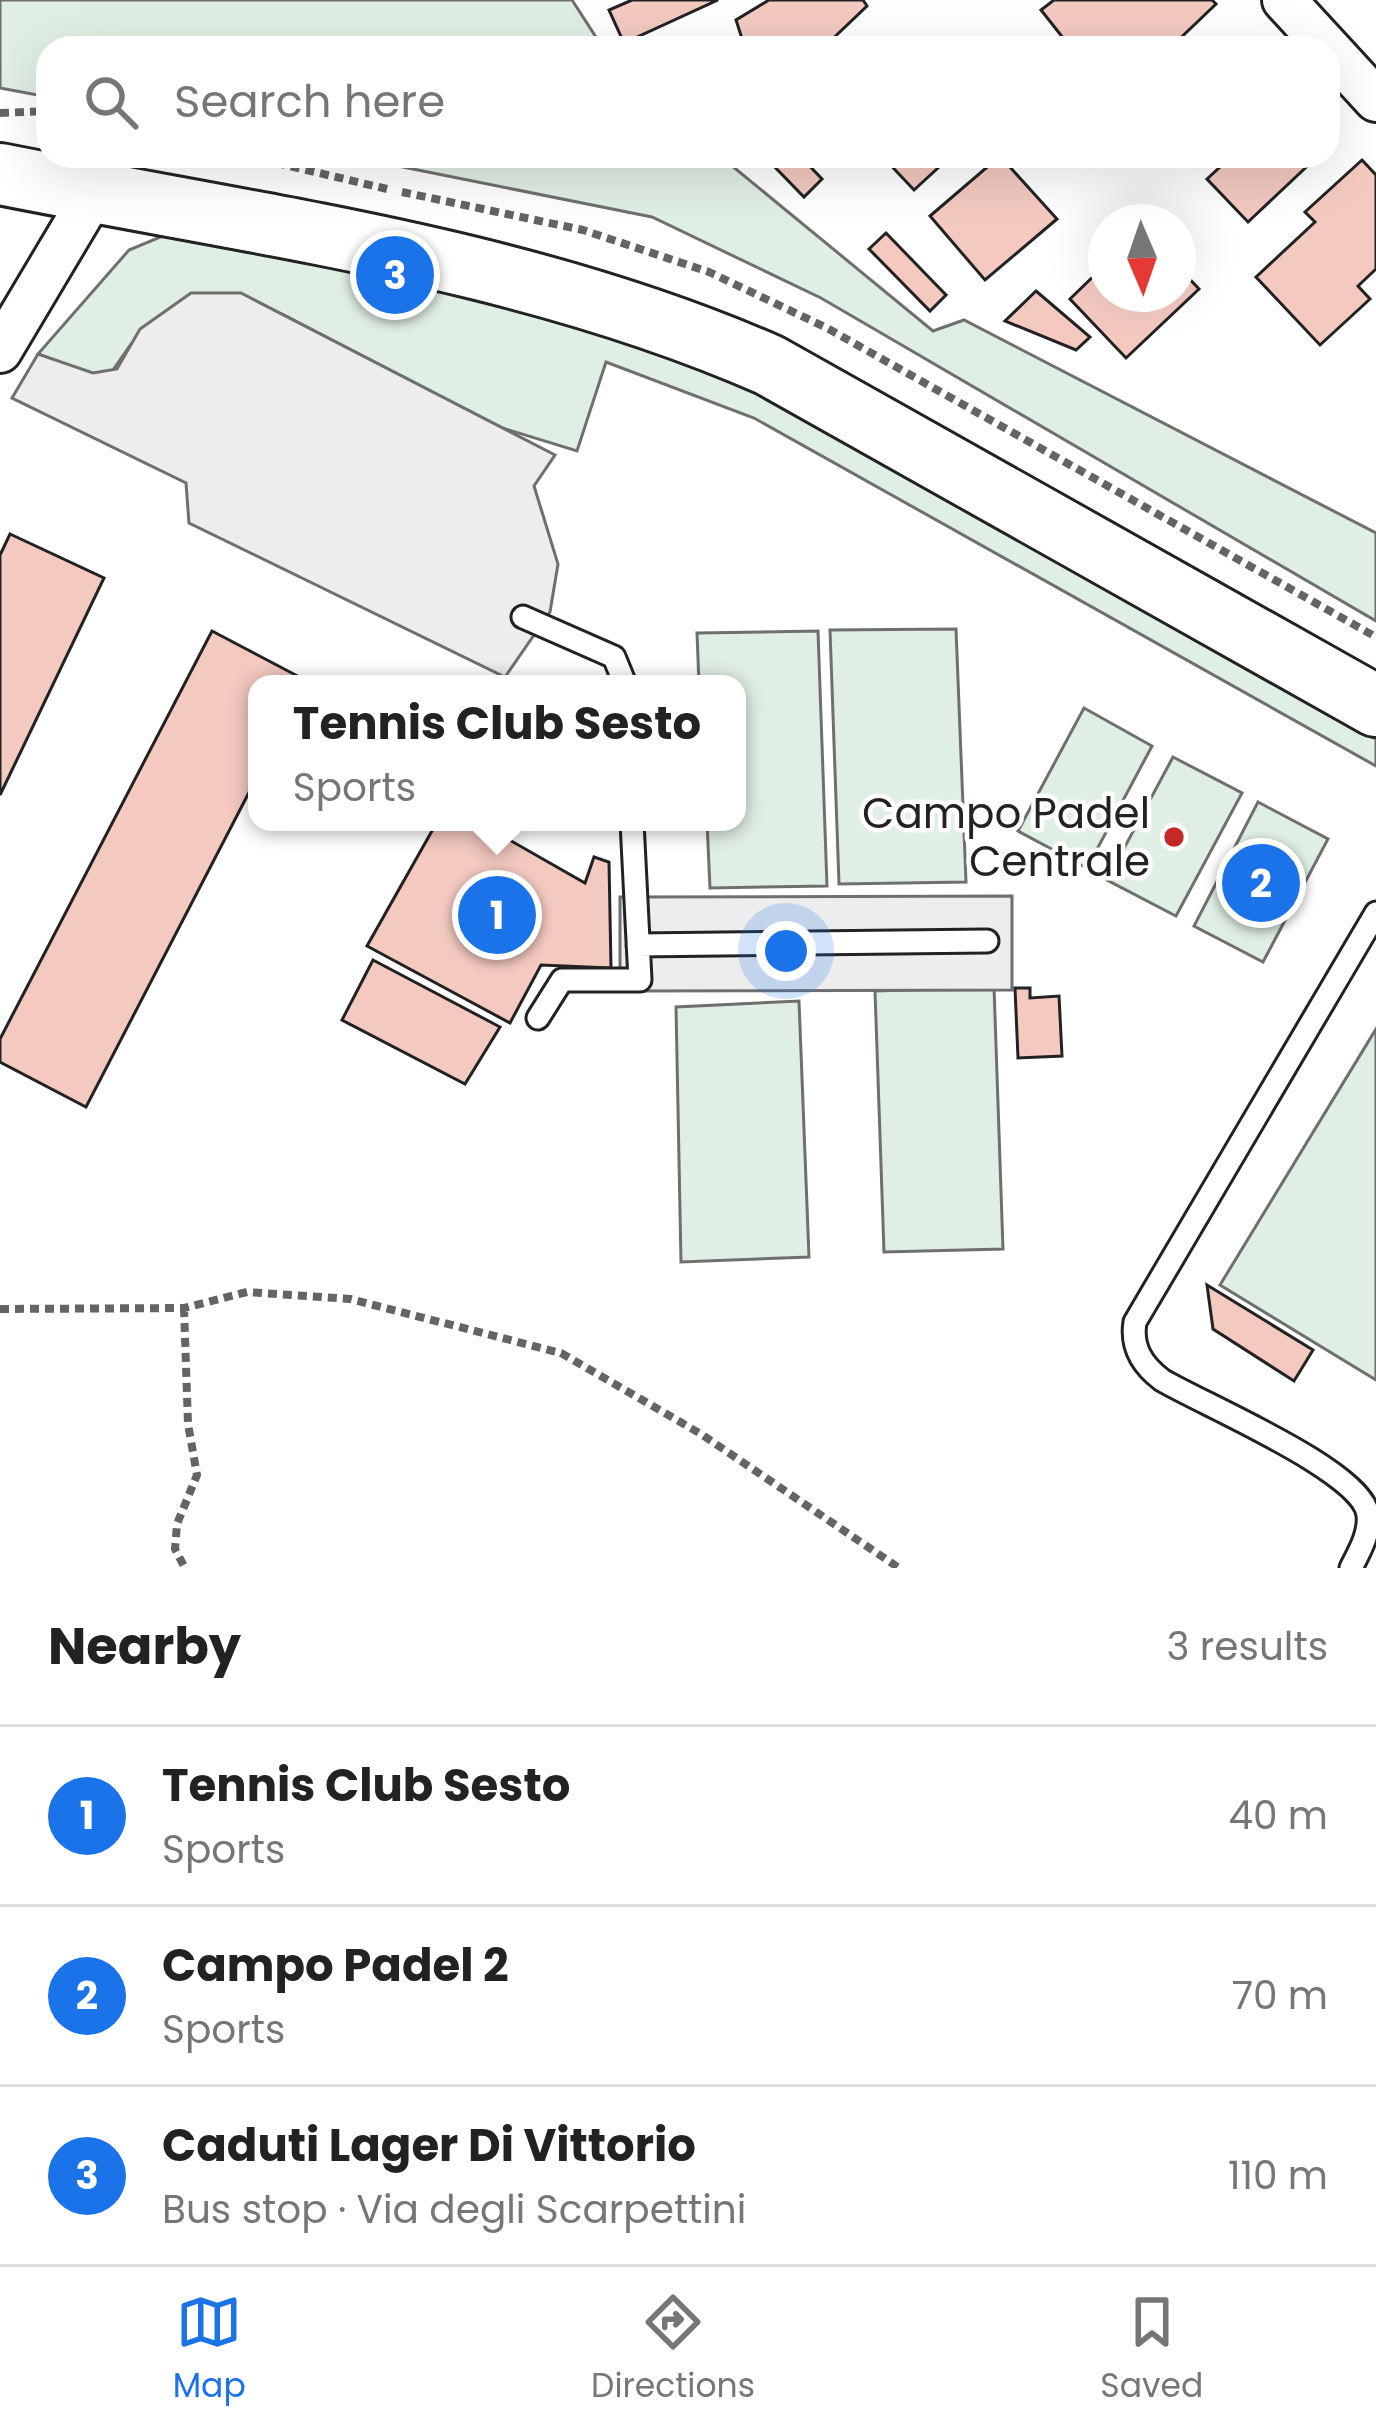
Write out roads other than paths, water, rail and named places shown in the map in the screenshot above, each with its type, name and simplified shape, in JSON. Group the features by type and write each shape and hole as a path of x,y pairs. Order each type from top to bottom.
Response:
{"main road":[{"path":"0,174 467,264 591,296 680,327 788,375 1376,706"}],"street":[{"path":"1284,0 1317,36"},
{"path":"1340,61 1376,100"},
{"path":"0,351 94,193"}],"lane":[{"path":"523,617 614,657 621,675"},
{"path":"538,1018 562,980 640,980 632,831"},
{"path":"1351,1568 1368,1514 1350,1482 1162,1380 1144,1364 1132,1338 1135,1322 1376,913"},
{"path":"638,945 987,941"}],"place":[{"name":"Caduti Lager Di Vittorio","path":"395,275"},
{"name":"Campo Padel Centrale","path":"1174,837"},
{"name":"Campo Padel 2","path":"1261,883"},
{"name":"Tennis Club Sesto","path":"497,915"}]}
